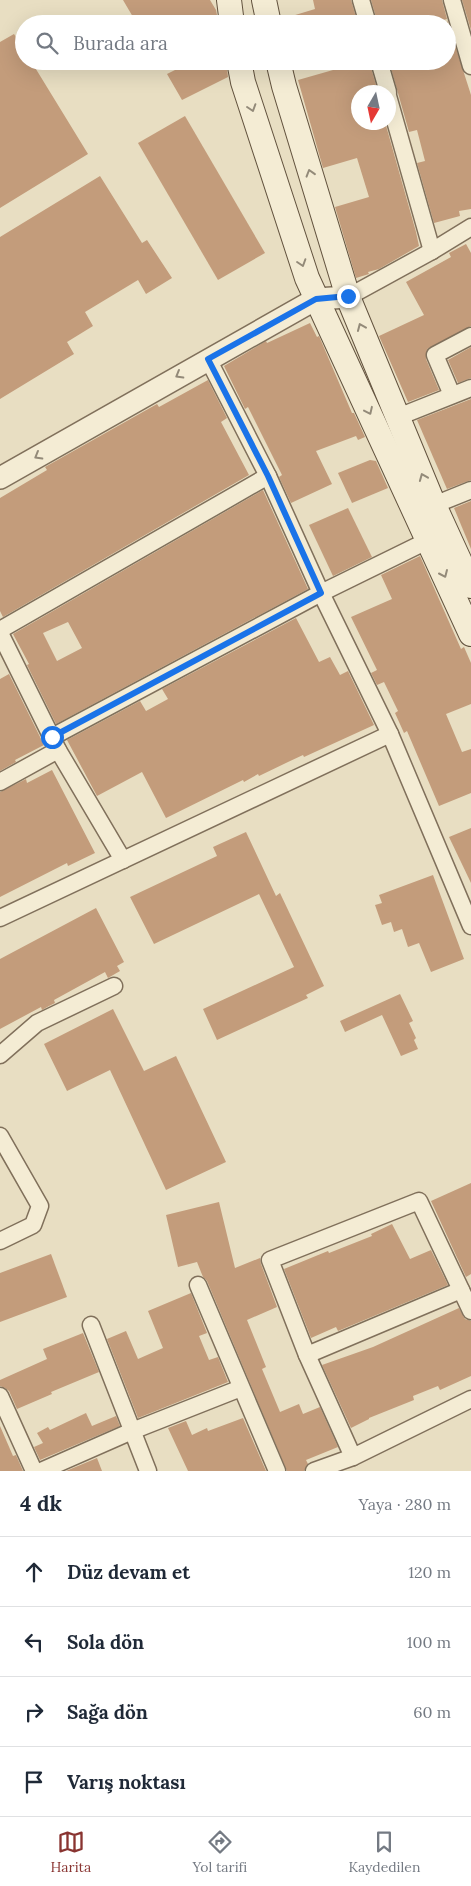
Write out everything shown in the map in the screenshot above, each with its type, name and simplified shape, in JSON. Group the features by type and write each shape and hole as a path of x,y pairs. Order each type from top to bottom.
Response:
{"main road":[{"path":"229,0 231,15"},
{"path":"241,70 243,82 307,278 471,634"},
{"path":"280,70 348,296 434,505 471,586"}],"street":[{"path":"361,0 365,15"},
{"path":"452,0 471,66"},
{"path":"381,70 386,85"},
{"path":"396,123 432,251"},
{"path":"0,478 316,299 348,296 471,228"},
{"path":"452,395 434,355 471,336"},
{"path":"208,359 268,476 321,593 390,734 471,926"},
{"path":"398,417 471,388"},
{"path":"123,860 55,744 0,631 268,476"},
{"path":"434,505 471,490"},
{"path":"0,782 55,744 321,593 429,540"},
{"path":"0,918 390,734"},
{"path":"0,1055 37,1023 114,986"},
{"path":"0,1136 40,1206 33,1225 0,1241"},
{"path":"353,1457 307,1355 270,1260 419,1201 471,1311"},
{"path":"198,1285 277,1471"},
{"path":"307,1355 461,1290"},
{"path":"91,1325 148,1471"},
{"path":"41,1471 132,1431 241,1388"},
{"path":"0,1396 34,1471"},
{"path":"314,1471 353,1457 471,1399"}],"building":[{"path":"123,0 210,0 217,15 137,15 132,15"},
{"path":"313,0 351,0 355,15 295,15 315,9"},
{"path":"371,0 442,0 446,15 375,15"},
{"path":"462,0 471,0 471,30"},
{"path":"14,34 15,70 37,70 88,154 0,208 0,42"},
{"path":"456,48 471,95 471,209 459,211 460,216 434,223 417,163 425,161 417,130 409,132 392,70 456,70"},
{"path":"175,70 227,70 228,77 182,100 167,74"},
{"path":"333,70 372,70 376,85 351,85 351,130 387,130 419,246 379,269 356,278 335,207 369,197 357,158 323,168 298,80"},
{"path":"185,116 265,253 218,280 138,143"},
{"path":"100,176 142,243 147,240 172,278 146,294 138,280 85,312 93,326 67,342 74,354 0,399 0,237"},
{"path":"466,244 471,253 471,326 427,349 426,359 439,390 408,402 379,336 424,315 406,282 451,257 449,253"},
{"path":"310,323 317,337 319,336 352,413 354,413 365,437 358,440 356,436 316,451 332,484 291,503 279,477 282,475 248,407 245,409 224,366 266,341 267,343"},
{"path":"471,347 471,378 458,383 448,360"},
{"path":"208,380 227,418 221,422 249,475 3,617 0,611 0,498 47,470 45,467 157,404 159,407"},
{"path":"471,399 471,480 447,489 417,420"},
{"path":"370,460 376,461 388,488 352,503 338,473"},
{"path":"263,490 308,589 56,724 27,665 29,664 13,634","holes":["68,622 82,648 57,661 43,633"]},
{"path":"471,501 471,549 454,508"},
{"path":"348,508 372,557 333,576 309,525"},
{"path":"420,556 461,649 464,647 471,663 471,704 446,714 462,752 471,749 471,793 439,806 407,731 404,733 395,713 398,711 384,682 377,685 371,673 377,670 351,617 392,599 381,575"},
{"path":"296,618 319,662 330,657 340,675 348,671 374,725 259,776 258,774 244,782 243,780 166,818 142,772 97,796 67,740 140,701 146,711 168,699 162,689"},
{"path":"9,674 44,745 15,760 16,762 0,771 0,679"},
{"path":"52,770 95,853 68,866 67,863 0,897 0,792 26,779 27,783"},
{"path":"471,828 471,883 449,837"},
{"path":"246,832 276,896 280,893 324,986 306,995 308,998 217,1040 203,1009 294,967 259,894 154,944 130,897 217,856 213,847"},
{"path":"433,875 464,959 431,972 419,943 408,947 402,929 394,932 391,922 382,925 375,905 382,903 379,895"},
{"path":"96,908 124,962 117,966 120,971 108,978 105,972 54,1000 55,1003 42,1010 41,1007 0,1029 0,959"},
{"path":"400,994 413,1021 409,1023 416,1038 414,1040 418,1049 401,1056 382,1015 345,1032 340,1021"},
{"path":"113,1009 144,1071 176,1056 226,1162 166,1190 110,1070 67,1091 44,1044"},
{"path":"471,1183 471,1274 466,1277 431,1201"},
{"path":"219,1202 235,1268 260,1258 277,1307 247,1320 266,1367 262,1369 280,1412 299,1404 303,1414 320,1407 338,1447 306,1460 308,1464 304,1471 287,1471 207,1281 203,1277 197,1262 178,1267 166,1215"},
{"path":"392,1224 410,1259 431,1250 448,1285 338,1331 336,1327 311,1338 284,1269 372,1236 371,1234"},
{"path":"51,1254 67,1297 0,1322 0,1273"},
{"path":"191,1293 207,1333 199,1336 209,1360 218,1357 228,1382 138,1418 107,1339 126,1331 138,1359 163,1348 148,1311"},
{"path":"459,1308 465,1319 471,1321 471,1376 440,1390 438,1386 413,1396 414,1400 369,1418 351,1428 322,1365 373,1347"},
{"path":"83,1333 99,1372 51,1392 52,1394 17,1409 9,1391 0,1386 0,1380 47,1359 43,1349"},
{"path":"86,1413 92,1426 116,1416 120,1426 40,1460 34,1447 43,1443 37,1433 48,1427 50,1430"},
{"path":"243,1418 266,1471 188,1471 168,1428 186,1421 192,1435 207,1428 208,1431"},
{"path":"0,1426 13,1456 16,1455 23,1471 0,1471"},
{"path":"97,1458 102,1471 66,1471"}],"route":[{"path":"52,737 321,593 268,476 208,359 316,299 348,296"}]}
